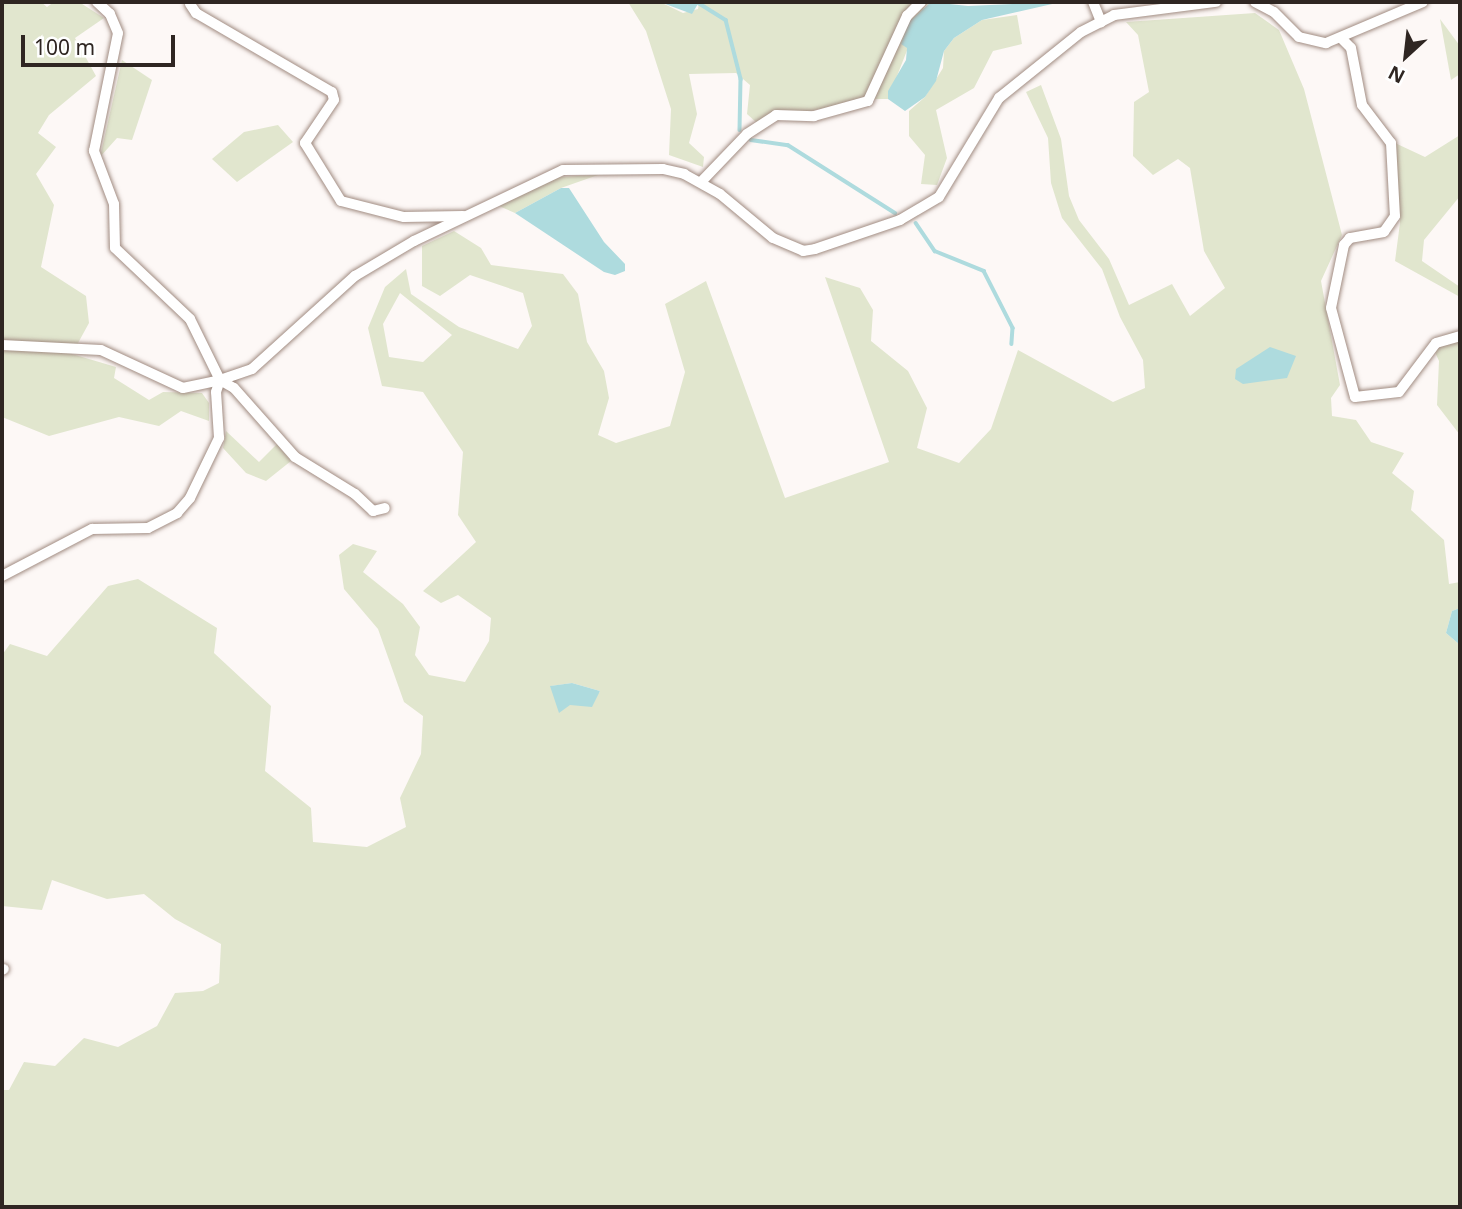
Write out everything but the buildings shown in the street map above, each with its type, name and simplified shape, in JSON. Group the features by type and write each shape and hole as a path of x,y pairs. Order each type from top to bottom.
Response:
{"street":[{"path":"97,2 110,14 118,33 94,151 114,204 115,248 180,305 220,380 234,388 295,457 355,494 373,511 385,508"},
{"path":"189,2 196,13 332,92 334,100 305,144 341,201 361,210 404,217 463,216"},
{"path":"701,183 747,134 776,115 814,116 868,101 907,16 921,2"},
{"path":"1093,2 1101,22"},
{"path":"2,345 102,350 183,388 220,380 252,369 355,276 463,216 563,170 663,169 701,183 773,238 803,251 900,220 939,197 999,98 1056,51 1101,22 1144,9 1216,2"},
{"path":"1255,2 1313,43 1343,40 1423,2"},
{"path":"1343,40 1351,48 1362,105 1391,143 1395,216 1384,232 1350,238 1344,245 1331,308 1355,397 1399,392 1436,343 1460,336"},
{"path":"2,576 92,529 148,528 177,513 190,498 219,439 216,392 220,380"}],"green space":[{"path":"2,2 41,2 47,7 54,2 79,2 104,18 75,38 96,76 49,115 38,133 56,147 36,174 54,205 41,267 86,296 89,323 72,354 116,367 114,378 149,400 163,392 202,393 209,403 209,421 181,411 159,426 119,417 49,436 2,417"},
{"path":"628,2 660,2 683,13 698,9 699,2 931,2 924,7 888,99 864,99 757,123 747,114 750,85 736,73 689,74 697,114 689,143 704,157 703,167 669,155 671,109 646,31"},
{"path":"1255,13 1279,30 1304,89 1342,235 1321,281 1340,385 1331,398 1332,416 1356,420 1371,442 1404,453 1392,473 1414,491 1411,510 1444,540 1449,584 1460,582 1460,608 1452,611 1446,633 1460,645 1460,1207 2,1207 2,1090 9,1090 24,1062 55,1066 84,1038 118,1047 157,1026 175,993 203,991 219,983 221,944 175,919 144,894 107,899 52,880 42,910 2,906 2,655 10,644 47,656 108,586 138,579 217,628 214,653 271,706 265,771 311,808 313,842 367,847 406,827 400,798 421,754 423,716 404,702 378,629 344,589 339,555 353,544 377,551 363,572 403,604 420,627 415,655 429,675 465,682 489,641 491,618 458,595 441,603 423,591 476,542 458,515 463,452 423,392 382,386 368,328 385,287 406,269 411,294 459,327 518,349 532,326 523,293 470,275 440,296 422,286 422,246 454,231 481,248 491,265 563,274 578,294 587,342 604,371 609,398 598,435 616,443 670,426 685,372 665,304 706,281 785,498 889,462 825,277 860,288 873,310 871,341 908,371 927,408 917,448 959,463 991,429 1018,350 1113,402 1145,388 1143,360 1120,317 1102,269 1062,218 1051,183 1048,138 1026,92 1041,85 1061,139 1069,196 1079,220 1109,259 1129,305 1172,284 1190,316 1225,288 1204,251 1190,168 1178,159 1153,175 1133,156 1134,102 1149,92 1138,35 1126,22","holes":["400,293 452,335 423,362 389,357 383,324","572,683 600,691 600,692 570,705 551,686"]},
{"path":"1017,15 1022,44 993,51 974,88 936,110 947,158 937,185 921,184 925,155 909,136 909,111 925,97 943,68 944,51 954,38 982,20"},
{"path":"1440,19 1460,46 1460,74 1451,80"},
{"path":"122,60 152,80 132,140 117,138 100,157"},
{"path":"278,125 293,142 237,182 212,159 244,132"},
{"path":"1460,135 1460,196 1424,240 1422,261 1460,287 1460,297 1395,261 1400,223 1395,143 1425,157"},
{"path":"598,175 561,188 515,213 499,206 556,177"},
{"path":"1460,332 1460,435 1437,405 1439,361 1430,341"},
{"path":"226,431 259,462 277,444 291,461 266,481 246,473 223,448"}],"water":[{"path":"660,2 699,2 692,14"},
{"path":"931,2 968,6 1061,2 982,20 954,38 944,51 936,81 925,97 905,111 888,99 888,91 906,60 907,48 901,44 909,22"},
{"path":"561,188 569,188 604,242 625,264 625,271 615,275 604,272 515,213"},
{"path":"1270,347 1296,356 1287,378 1243,384 1235,379 1236,369"},
{"path":"1460,608 1460,645 1446,633 1452,611"},
{"path":"572,683 600,691 592,707 570,705 559,713 550,686"}],"waterway":[{"path":"697,2 726,20 741,79 740,130"},
{"path":"751,140 788,145 895,213"},
{"path":"916,223 935,251 984,271 1013,328 1012,344"}]}
